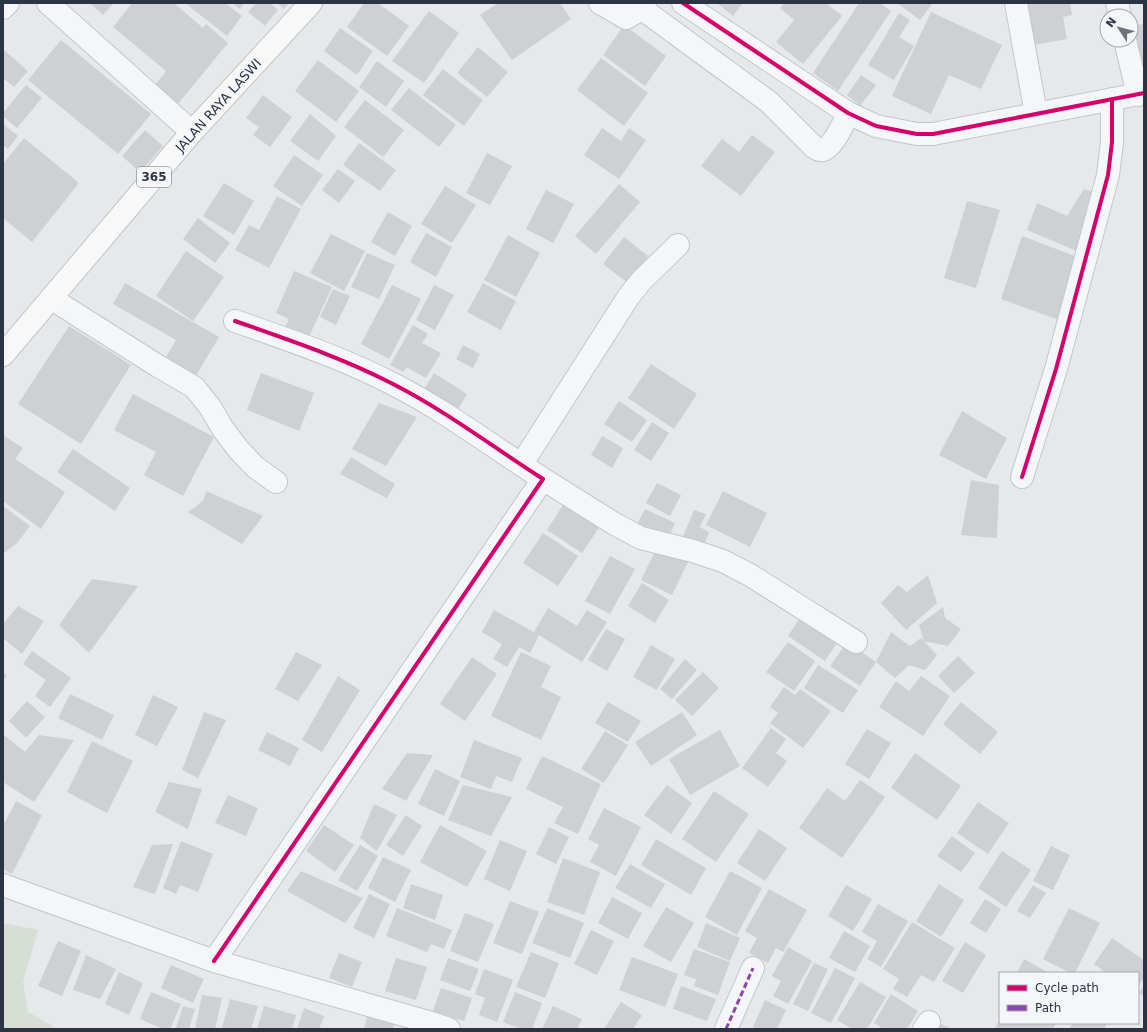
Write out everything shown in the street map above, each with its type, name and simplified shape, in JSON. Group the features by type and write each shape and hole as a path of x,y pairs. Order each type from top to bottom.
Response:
{"main road":[{"name":"JALAN RAYA LASWI","path":"3,355 192,132 310,3"}],"street":[{"path":"3,8 8,3"},
{"path":"48,3 192,132"},
{"path":"600,3 626,18 641,5 769,102 818,150 823,150 830,145 846,116"},
{"path":"683,3 846,116 876,126 917,134 933,134 1141,94 1127,48"},
{"path":"1016,3 1036,114"},
{"path":"1022,477 1056,369 1108,175 1112,142 1112,99"},
{"path":"521,465 629,296 642,280 678,245"},
{"path":"52,299 194,387 210,407 238,449 255,468 276,482"},
{"path":"235,321 332,356 394,385 461,423 521,465 613,523 641,538 722,561 750,575 856,642"},
{"path":"214,960 543,479"},
{"path":"3,885 214,960 449,1029"},
{"path":"726,1029 753,968"}],"shaded area":[{"path":"3,923 38,930 23,982 28,1012 58,1029 3,1029"}],"building":[{"path":"90,3 114,3 103,15"},
{"path":"132,3 174,3 203,28 206,24 228,43 177,105 154,86 175,60 166,71 113,27"},
{"path":"185,3 225,3 242,16 227,36"},
{"path":"232,3 244,3 240,9"},
{"path":"256,3 270,3 278,10 265,26 248,12"},
{"path":"277,3 289,3 284,9"},
{"path":"364,3 378,3 409,26 387,56 347,27"},
{"path":"498,3 560,3 571,19 512,60 480,15"},
{"path":"717,3 743,3 733,16"},
{"path":"784,3 826,3 842,16 803,64 776,42 794,20 780,8"},
{"path":"859,3 880,3 891,11 838,91 813,73"},
{"path":"897,3 933,3 920,20"},
{"path":"1020,3 1070,3 1072,15 1063,17 1067,39 1028,46"},
{"path":"429,11 459,33 424,83 392,61"},
{"path":"931,12 1002,45 981,89 949,75 931,114 892,96"},
{"path":"899,13 910,20 899,37 914,46 894,80 868,65"},
{"path":"1144,23 1144,62 1140,64 1134,48 1139,48 1139,25"},
{"path":"624,25 666,56 645,86 603,55"},
{"path":"340,28 373,51 357,75 324,51"},
{"path":"61,40 151,114 118,154 28,80"},
{"path":"478,47 508,72 487,97 457,73"},
{"path":"3,49 28,71 14,87 3,78"},
{"path":"601,58 648,93 624,126 577,90"},
{"path":"318,60 359,91 336,122 295,91"},
{"path":"377,61 404,81 386,107 359,87"},
{"path":"443,69 483,100 464,126 423,95"},
{"path":"861,75 876,85 860,106 847,95"},
{"path":"26,85 42,98 17,128 3,116 3,113"},
{"path":"409,88 456,125 439,147 391,110"},
{"path":"263,95 292,117 270,147 253,135 259,127 246,118"},
{"path":"365,100 404,130 383,157 344,127"},
{"path":"310,114 336,136 318,161 290,141"},
{"path":"3,124 18,136 8,149 3,145"},
{"path":"602,128 621,141 629,128 646,140 619,179 584,155"},
{"path":"145,130 163,146 140,172 122,156"},
{"path":"752,135 775,152 741,196 701,166 722,139 739,152"},
{"path":"24,138 79,183 32,242 3,218 3,164"},
{"path":"359,143 396,170 380,191 343,165"},
{"path":"487,153 512,166 490,205 466,193"},
{"path":"294,155 323,175 302,206 273,186"},
{"path":"338,169 355,181 339,203 322,190"},
{"path":"224,183 254,201 234,235 203,216"},
{"path":"619,184 640,202 596,254 575,236"},
{"path":"445,186 476,205 452,243 421,224"},
{"path":"1084,189 1097,193 1079,252 1027,230 1037,203 1067,216"},
{"path":"546,190 574,204 553,243 526,229"},
{"path":"277,196 301,209 269,268 235,250 249,225 259,230"},
{"path":"967,201 1000,210 976,288 944,278"},
{"path":"388,212 412,226 395,256 371,242"},
{"path":"198,218 230,243 215,263 183,239"},
{"path":"426,233 452,247 436,277 410,262"},
{"path":"331,234 365,251 344,291 310,273"},
{"path":"508,235 540,253 516,297 484,280"},
{"path":"1022,236 1080,258 1062,321 1001,299"},
{"path":"624,237 648,256 628,283 603,264"},
{"path":"186,251 224,277 193,321 156,296"},
{"path":"367,253 395,265 379,299 351,287"},
{"path":"294,271 332,287 307,341 284,330 289,319 276,313"},
{"path":"125,283 219,337 191,384 161,366 176,340 113,304"},
{"path":"483,283 516,301 501,330 467,312"},
{"path":"392,285 421,299 389,359 361,344"},
{"path":"434,285 454,295 435,330 416,320"},
{"path":"333,289 350,296 336,325 320,317"},
{"path":"413,325 428,334 422,343 441,353 426,378 406,367 404,372 390,365"},
{"path":"69,326 131,365 81,444 18,404"},
{"path":"463,345 480,354 473,368 456,359"},
{"path":"651,364 697,394 674,429 628,398"},
{"path":"261,373 314,393 299,431 247,410"},
{"path":"434,373 467,394 454,416 420,396"},
{"path":"133,394 214,437 183,496 144,475 156,452 114,430"},
{"path":"619,401 647,420 632,442 604,424"},
{"path":"379,403 417,417 386,466 352,449"},
{"path":"962,411 1007,438 986,479 939,455"},
{"path":"652,422 669,433 651,461 634,450"},
{"path":"3,435 23,448 15,459 65,492 41,529 3,501"},
{"path":"602,436 623,448 612,468 591,455"},
{"path":"73,449 130,488 115,511 57,472"},
{"path":"351,457 395,484 387,498 340,474"},
{"path":"971,480 999,485 997,538 961,535"},
{"path":"657,483 681,495 670,516 646,503"},
{"path":"206,491 263,516 242,544 188,512 203,501"},
{"path":"723,491 767,513 750,547 706,525"},
{"path":"565,502 600,526 582,553 547,530"},
{"path":"3,506 30,526 17,543 3,554"},
{"path":"645,509 675,523 666,543 635,529"},
{"path":"694,510 706,514 700,527 709,532 702,550 681,541"},
{"path":"543,533 578,556 558,586 523,563"},
{"path":"657,547 688,562 672,595 641,580"},
{"path":"610,556 635,569 610,614 585,601"},
{"path":"928,575 937,603 906,630 881,603 898,585 907,592"},
{"path":"92,579 138,586 89,653 59,625"},
{"path":"642,583 669,600 655,623 628,606"},
{"path":"18,606 44,621 22,654 3,638 3,624"},
{"path":"943,607 945,618 961,629 948,646 924,641 919,625"},
{"path":"548,608 577,626 587,610 607,622 582,662 534,632"},
{"path":"494,610 539,635 530,653 519,647 507,667 493,659 502,644 482,632"},
{"path":"802,615 839,640 825,661 788,636"},
{"path":"606,629 625,639 607,671 588,660"},
{"path":"891,632 910,646 921,638 937,655 925,670 909,665 895,678 876,662"},
{"path":"788,642 815,661 794,691 766,672"},
{"path":"847,642 876,662 860,686 830,666"},
{"path":"651,645 675,659 657,690 633,677"},
{"path":"32,651 71,678 50,707 35,696 46,680 23,664"},
{"path":"296,652 322,665 298,701 275,689"},
{"path":"521,652 551,666 541,687 561,697 541,740 491,716"},
{"path":"958,656 975,673 954,693 938,676"},
{"path":"472,657 497,674 465,721 440,704"},
{"path":"685,659 697,670 672,699 660,689"},
{"path":"818,665 858,690 843,713 804,688"},
{"path":"3,672 7,676 3,681"},
{"path":"703,672 719,688 692,716 675,700"},
{"path":"338,676 360,690 322,752 302,740"},
{"path":"921,676 950,696 923,736 879,707 896,681 909,691"},
{"path":"784,687 795,695 800,689 831,711 803,748 770,723 778,713 770,707"},
{"path":"70,694 114,715 102,740 58,718"},
{"path":"153,695 178,707 157,746 135,735"},
{"path":"27,701 45,717 26,738 9,721"},
{"path":"608,702 641,721 628,742 595,723"},
{"path":"961,702 998,732 980,754 943,724"},
{"path":"204,712 226,720 198,778 182,770"},
{"path":"682,712 697,735 651,766 635,742"},
{"path":"771,728 786,739 776,753 787,761 768,787 742,768"},
{"path":"867,729 891,743 869,779 845,764"},
{"path":"720,730 740,766 690,795 669,759"},
{"path":"605,731 628,745 604,783 581,769"},
{"path":"267,732 299,748 290,766 258,750"},
{"path":"3,734 25,752 39,735 74,740 34,802 3,782"},
{"path":"474,740 522,758 512,782 496,776 491,789 460,777"},
{"path":"92,741 133,761 107,813 67,792"},
{"path":"407,753 433,755 406,801 382,789"},
{"path":"915,753 961,786 937,820 891,788"},
{"path":"542,756 601,784 578,834 554,823 563,807 526,789"},
{"path":"435,769 460,781 444,816 418,804"},
{"path":"860,780 885,797 842,858 799,828 827,788 845,801"},
{"path":"169,782 202,789 188,829 155,812"},
{"path":"463,785 512,797 491,836 448,820"},
{"path":"667,785 692,803 671,834 644,815"},
{"path":"714,791 749,814 716,862 682,839"},
{"path":"228,795 258,808 246,836 215,823"},
{"path":"16,801 42,815 12,874 3,869 3,826"},
{"path":"978,802 1009,823 988,854 957,833"},
{"path":"374,804 397,815 377,851 360,838"},
{"path":"604,808 641,827 616,876 590,862 599,845 588,839"},
{"path":"406,815 422,826 403,856 386,845"},
{"path":"324,825 354,845 335,872 306,851"},
{"path":"440,825 487,851 467,887 420,862"},
{"path":"549,827 569,837 556,864 536,854"},
{"path":"759,829 787,848 765,881 737,863"},
{"path":"952,836 975,853 961,872 937,856"},
{"path":"656,839 706,868 691,895 641,865"},
{"path":"500,840 527,851 510,891 484,879"},
{"path":"181,841 213,854 198,892 180,885 176,894 163,888"},
{"path":"173,844 155,894 133,887 152,845"},
{"path":"360,845 378,856 357,891 338,880"},
{"path":"1051,846 1070,855 1053,890 1033,881"},
{"path":"1002,851 1031,870 1006,907 978,888"},
{"path":"383,857 411,870 395,902 368,888"},
{"path":"563,858 600,872 584,915 547,902"},
{"path":"630,864 665,884 651,908 615,888"},
{"path":"301,871 363,898 345,923 287,891"},
{"path":"730,871 762,888 737,935 705,917"},
{"path":"411,884 443,895 435,920 403,908"},
{"path":"939,884 964,900 941,937 916,921"},
{"path":"846,885 872,899 853,931 828,916"},
{"path":"1033,885 1046,893 1030,918 1017,911"},
{"path":"769,889 807,910 783,952 776,948 768,963 749,953 757,938 745,931"},
{"path":"369,894 390,904 374,938 353,928"},
{"path":"612,897 642,913 628,939 598,923"},
{"path":"985,899 1001,909 986,933 970,923"},
{"path":"510,901 539,912 522,954 493,943"},
{"path":"878,904 908,921 881,967 867,959 877,941 862,932"},
{"path":"666,907 694,923 671,962 643,946"},
{"path":"397,908 452,930 444,949 431,944 427,952 386,936"},
{"path":"547,908 584,923 570,958 532,943"},
{"path":"1069,908 1100,923 1076,972 1068,972 1043,959"},
{"path":"465,913 494,924 478,962 450,951"},
{"path":"912,922 955,948 934,982 921,975 907,997 893,989 899,979 883,969"},
{"path":"706,923 740,938 730,961 697,947"},
{"path":"591,930 614,941 597,975 574,964"},
{"path":"844,931 870,946 855,972 829,958"},
{"path":"1112,938 1144,960 1144,978 1139,985 1139,972 1105,972 1094,964"},
{"path":"58,941 81,951 62,996 38,986"},
{"path":"965,942 986,955 963,993 942,981"},
{"path":"788,947 812,961 788,1004 773,996 781,981 772,976"},
{"path":"694,949 730,962 718,995 694,986 696,979 684,975"},
{"path":"531,952 559,963 545,998 516,987"},
{"path":"339,953 362,962 352,987 329,978"},
{"path":"86,955 116,969 100,999 73,990"},
{"path":"632,957 678,974 665,1007 619,990"},
{"path":"396,958 427,967 416,1000 385,991"},
{"path":"448,958 479,969 470,991 440,980"},
{"path":"1024,959 1047,972 1018,972"},
{"path":"814,963 828,969 808,1011 793,1004"},
{"path":"171,965 204,979 193,1003 161,988"},
{"path":"835,968 855,978 831,1023 811,1013"},
{"path":"484,969 513,980 497,1022 479,1015 485,998 475,994"},
{"path":"119,972 143,983 129,1015 105,1004"},
{"path":"860,982 886,997 867,1029 852,1029 837,1020"},
{"path":"1144,985 1144,996 1139,993"},
{"path":"681,986 716,999 707,1021 673,1009"},
{"path":"441,988 472,998 464,1021 433,1011"},
{"path":"151,992 181,1004 170,1029 163,1029 140,1019"},
{"path":"515,992 542,1003 532,1029 521,1029 503,1022"},
{"path":"891,994 918,1011 907,1029 880,1029 881,1027 874,1023"},
{"path":"202,995 222,998 215,1029 195,1029"},
{"path":"230,999 258,1006 251,1029 222,1028"},
{"path":"765,1000 786,1010 777,1029 757,1029 753,1027"},
{"path":"621,1002 642,1015 633,1029 604,1029"},
{"path":"183,1006 195,1009 189,1029 176,1028"},
{"path":"264,1006 296,1015 292,1029 257,1029"},
{"path":"553,1006 582,1019 577,1029 542,1029"},
{"path":"304,1008 324,1016 319,1029 297,1029"},
{"path":"368,1014 395,1022 393,1029 364,1029"},
{"path":"999,1021 999,1024 1056,1024 1053,1029 995,1029"},
{"path":"941,1024 952,1029 939,1029"},
{"path":"1072,1024 1106,1025 1104,1029 1069,1029"}],"marked path":[{"path":"726,1029 753,968"}],"cycle path":[{"path":"683,3 848,113 876,126 917,134 933,134 1144,93"},
{"path":"1022,477 1056,369 1108,175 1112,142 1112,99"},
{"path":"214,961 543,479 451,417 393,384 355,366 296,342 235,321"}]}
